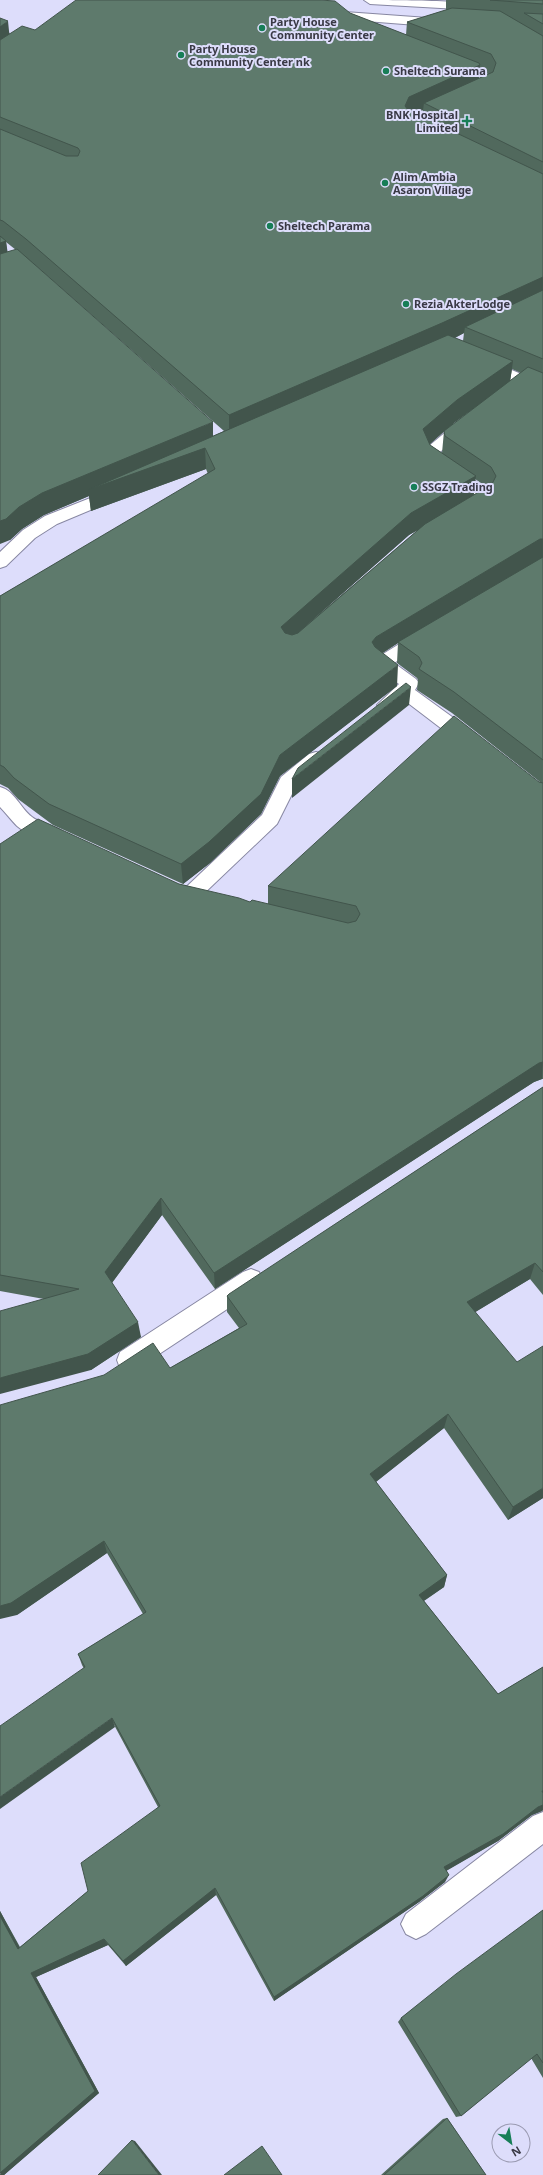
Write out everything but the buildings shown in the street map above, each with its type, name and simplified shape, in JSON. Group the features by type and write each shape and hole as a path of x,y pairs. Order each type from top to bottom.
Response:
{"street":[{"path":"370,0 491,6"},
{"path":"321,15 376,18 418,15 453,20 483,18"},
{"path":"337,16 354,29"},
{"path":"467,357 518,385 543,389"},
{"path":"456,517 482,502 484,498 481,493 435,461 431,451 481,412"},
{"path":"0,562 29,534 51,520 131,486"},
{"path":"374,715 404,691 410,683 381,663 436,629"},
{"path":"404,691 444,719 485,752"},
{"path":"211,902 181,894 270,819 288,782 331,748"},
{"path":"0,794 25,822 75,845"},
{"path":"111,1373 269,1268"},
{"path":"416,1924 543,1826"}],"place":[{"name":"Party House Community Center","path":"262,28"},
{"name":"Party House Community Center nk","path":"181,55"},
{"name":"Sheltech Surama","path":"386,71"},
{"name":"BNK Hospital Limited","path":"467,121"},
{"name":"Alim Ambia Asaron Village","path":"385,183"},
{"name":"Sheltech Parama","path":"270,226"},
{"name":"Rezia AkterLodge","path":"406,304"},
{"name":"SSGZ Trading","path":"414,487"}]}
